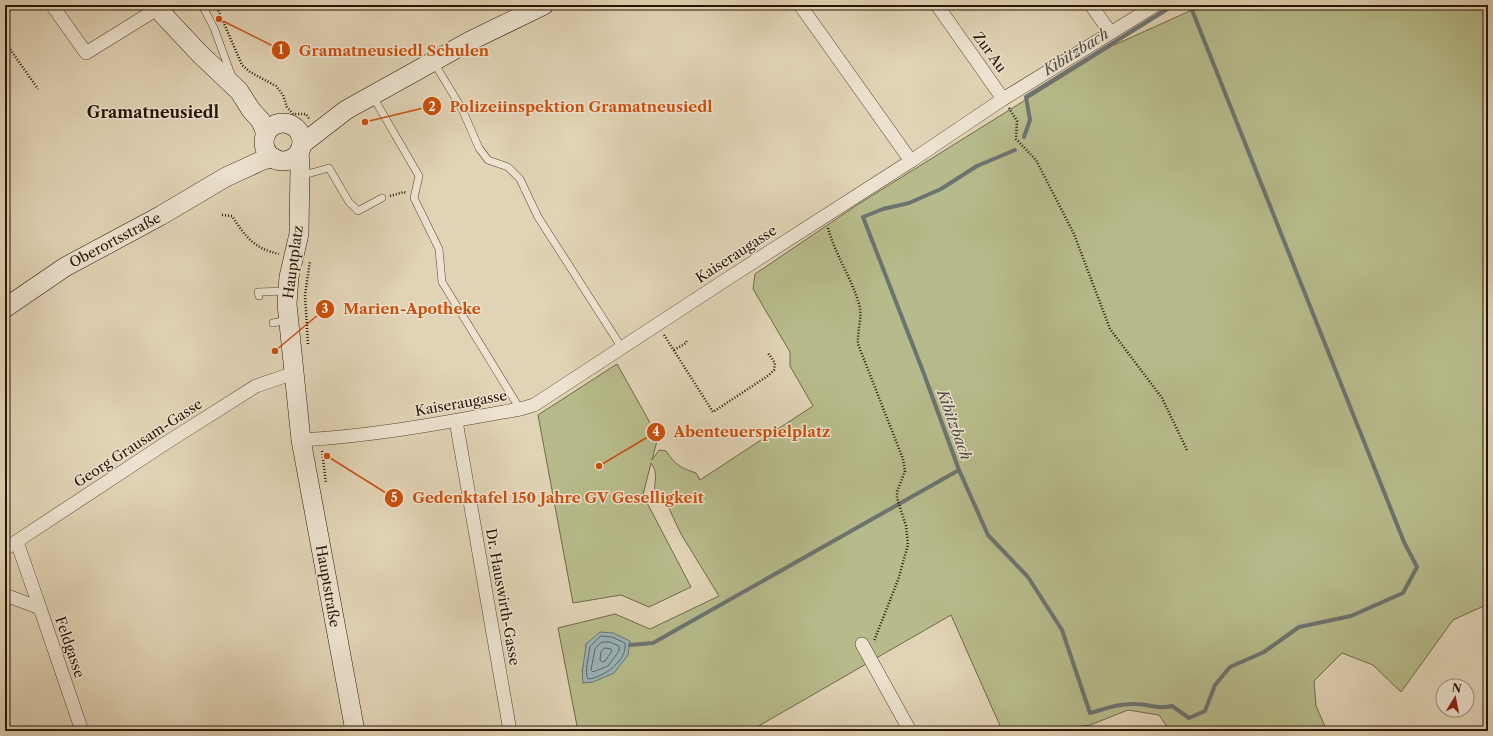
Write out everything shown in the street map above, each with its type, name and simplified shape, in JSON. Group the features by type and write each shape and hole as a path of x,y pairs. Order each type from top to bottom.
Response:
{"main road":[{"path":"162,9 199,53 237,89 257,104 282,143 311,121 346,110 470,41 544,5"},
{"name":"Oberortsstraße","path":"5,308 65,267 160,216 226,177 237,165 346,110"},
{"name":"Hauptplatz","path":"282,143 300,176 298,204 299,234 302,256 289,277 288,291 281,321 314,443"},
{"name":"Hauptplatz","path":"282,143 298,204"},
{"name":"Hauptstraße","path":"314,443 355,731"}],"street":[{"path":"52,5 86,53 162,9"},
{"path":"800,5 911,161"},
{"name":"Zur Au","path":"937,5 1003,99"},
{"path":"1091,5 1110,32"},
{"name":"Kaiseraugasse","path":"314,443 520,410 534,405 911,161 1003,99 1156,5"},
{"name":"Georg Grausam-Gasse","path":"5,549 169,441 256,386 294,373"},
{"name":"Dr. Hauswirth-Gasse","path":"456,421 510,731"},
{"path":"17,542 40,608"},
{"name":"Feldgasse","path":"5,594 40,608 82,731"},
{"path":"865,649 910,731"}],"lane":[{"path":"202,5 214,28 237,89"},
{"path":"433,61 462,109 479,148 488,160 508,167 520,179 538,217 622,348"},
{"path":"372,95 419,176 414,198 439,249 442,282 520,410"},
{"path":"300,176 329,168 349,202 358,211 382,198"},
{"path":"258,296 258,292 288,291"}],"path":[{"path":"216,5 242,65 250,72 276,86 283,96 287,108 293,114 306,114 311,121"},
{"path":"5,42 38,89"},
{"path":"1003,99 1017,121 1016,140 1036,160 1074,234 1110,329 1162,398 1187,450"},
{"path":"382,198 404,192 414,198"},
{"path":"222,214 232,216 243,233 258,246 270,252 302,256 308,345"},
{"path":"825,216 829,231 859,304 860,319 857,334 858,344 903,459 905,471 897,492 900,510 906,526 908,544 905,559 898,580 865,649"},
{"path":"657,325 713,412 769,375 774,370 775,363 768,353"},
{"path":"674,350 686,343 686,340"}],"green space":[{"path":"1203,5 1488,5 1488,604 1453,620 1401,692 1373,665 1342,653 1314,681 1316,706 1327,731 1170,731 1159,715 1128,710 1090,725 1051,730 1001,728 951,615 750,731 578,731 558,628 615,614 650,629 719,596 681,534 666,502 657,496 654,488 656,476 651,463 643,495 691,587 649,607 621,595 573,603 538,415 617,364 658,437 652,460 659,450 666,451 678,465 696,473 700,480 813,406 790,366 790,352 753,289 755,274 857,205 1112,46","holes":["613,633 582,672 586,644"]}],"water":[{"path":"600,632 613,633 630,641 628,655 614,673 593,682 583,683 586,644"}],"waterway":[{"name":"Kibitzbach","path":"1024,137 1030,120 1026,97 1174,5"},
{"path":"959,470 988,535 1028,577 1062,630 1090,713 1124,704 1141,704 1158,707 1172,706 1189,718 1205,711 1215,685 1230,667 1264,652 1299,627 1351,616 1403,593 1417,567 1404,542 1190,5"},
{"name":"Kibitzbach","path":"630,645 653,643 959,470 924,374 863,217 883,209 909,203 941,189 977,166 1015,150"}],"place":[{"name":"Gramatneusiedl Schulen","path":"219,19"},
{"name":"Polizeiinspektion Gramatneusiedl","path":"365,122"},
{"name":"Marien-Apotheke","path":"275,351"},
{"name":"Gedenktafel 150 Jahre GV Geselligkeit","path":"327,456"},
{"name":"Abenteuerspielplatz","path":"599,466"}],"district":[{"name":"Gramatneusiedl","path":"153,112"}]}
